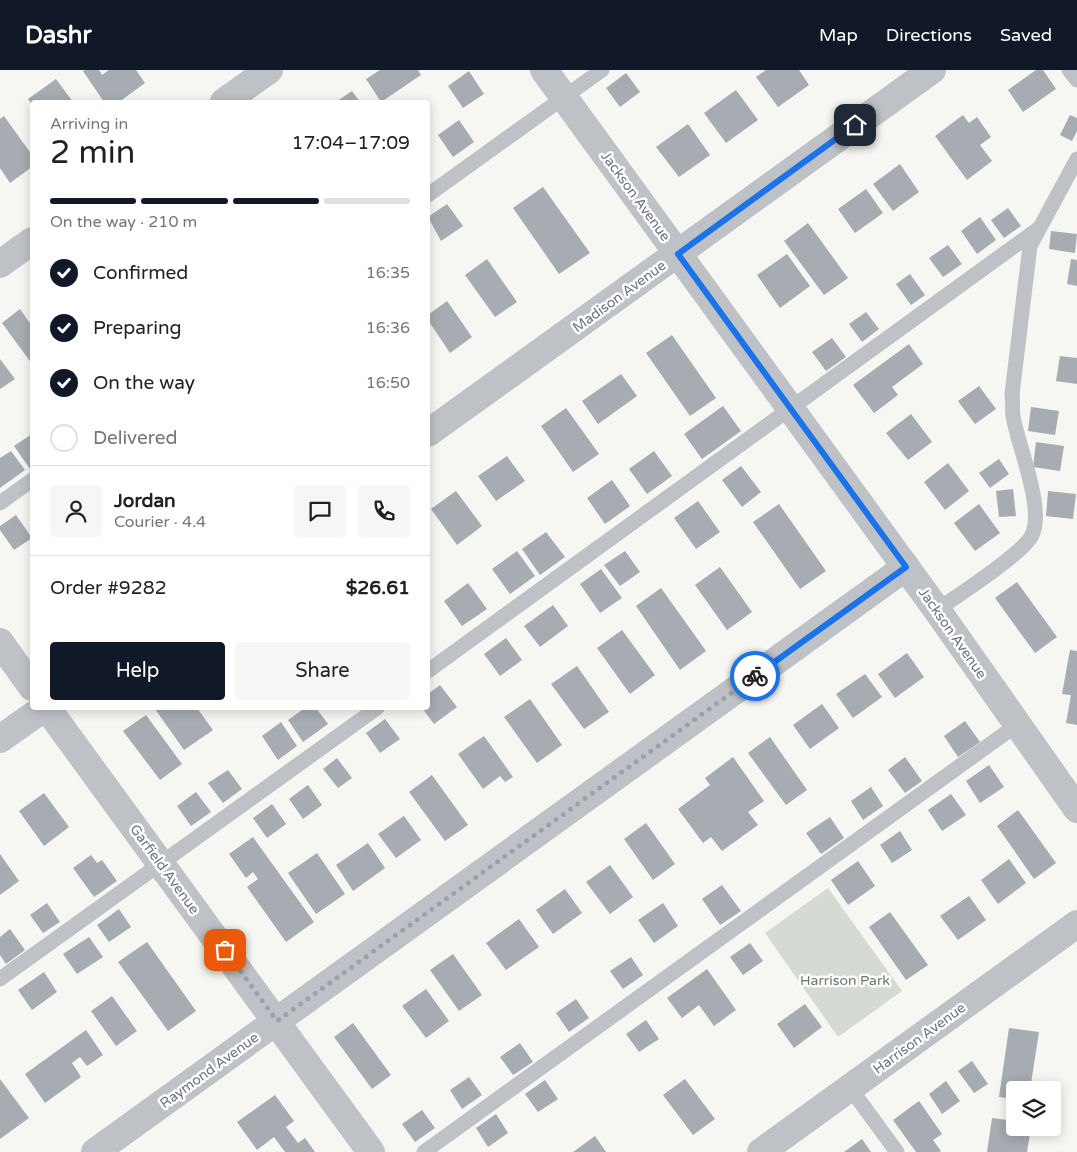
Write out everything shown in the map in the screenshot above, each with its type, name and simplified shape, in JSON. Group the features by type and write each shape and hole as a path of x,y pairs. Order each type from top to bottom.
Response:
{"street":[{"path":"227,100 269,70"},
{"name":"Jackson Avenue","path":"544,70 906,567 1077,809"},
{"name":"Madison Avenue","path":"430,432 932,70"},
{"path":"0,264 30,242"},
{"name":"Raymond Avenue","path":"95,1152 906,567"},
{"path":"0,642 30,684"},
{"path":"0,739 43,710"},
{"name":"Garfield Avenue","path":"47,710 277,1021 371,1152"},
{"name":"Harrison Avenue","path":"761,1152 1077,924"}],"lane":[{"path":"430,194 602,70"},
{"path":"1069,70 1077,80"},
{"path":"937,610 1017,553 1032,535 1035,520 1032,488 1014,417 1012,394 1030,246 1077,158"},
{"path":"430,671 1038,229"},
{"path":"0,503 30,481"},
{"path":"0,979 374,710"},
{"path":"424,1152 1018,724"},
{"path":"850,1088 897,1152"}],"green space":[{"name":"Harrison Park","path":"828,888 902,991 838,1037 765,933"}],"building":[{"path":"99,70 102,75 109,70 136,70 145,83 122,100 103,100 83,71"},
{"path":"380,70 418,70 421,75 384,100 380,100 366,79"},
{"path":"766,70 799,70 809,85 778,107 756,77"},
{"path":"1036,70 1043,70 1056,89 1023,112 1008,90"},
{"path":"469,71 484,94 463,108 448,86"},
{"path":"626,73 640,92 620,107 606,88"},
{"path":"56,79 72,100 30,100 30,102 28,99"},
{"path":"736,90 758,120 726,143 704,113"},
{"path":"352,91 359,100 339,100"},
{"path":"963,115 969,123 977,117 991,137 980,145 992,161 967,180 935,136"},
{"path":"1070,115 1077,118 1077,131 1072,141 1060,135"},
{"path":"4,116 30,152 30,168 10,183 0,168 0,119"},
{"path":"459,120 474,142 453,157 438,135"},
{"path":"688,124 710,155 679,177 656,147"},
{"path":"900,164 919,192 893,211 873,184"},
{"path":"543,187 590,253 559,274 513,208"},
{"path":"866,189 883,213 855,233 838,209"},
{"path":"447,204 463,226 441,241 430,221 430,216"},
{"path":"1008,208 1021,226 1004,238 991,220"},
{"path":"980,217 996,240 977,254 961,231"},
{"path":"808,223 848,278 824,295 784,241"},
{"path":"1051,231 1077,234 1075,253 1049,249"},
{"path":"948,245 962,264 943,277 929,258"},
{"path":"787,254 810,286 780,308 757,275"},
{"path":"487,259 517,302 495,317 465,275"},
{"path":"1071,259 1077,260 1077,286 1067,284"},
{"path":"910,274 925,295 911,305 896,284"},
{"path":"447,301 472,337 450,353 430,323 430,314"},
{"path":"20,309 30,323 30,361 2,323"},
{"path":"866,312 879,329 862,342 849,324"},
{"path":"672,335 716,398 690,416 646,353"},
{"path":"832,338 846,357 826,371 812,352"},
{"path":"909,344 923,364 892,387 898,395 874,413 853,385"},
{"path":"1060,356 1077,358 1077,384 1056,381"},
{"path":"0,359 15,379 0,389"},
{"path":"621,374 637,396 598,424 582,401"},
{"path":"979,386 996,409 975,424 958,401"},
{"path":"723,406 741,431 702,459 684,434"},
{"path":"1031,407 1059,411 1055,435 1028,431"},
{"path":"566,408 599,454 573,472 541,426"},
{"path":"911,414 932,442 908,460 886,433"},
{"path":"30,435 30,469 14,446"},
{"path":"1036,442 1064,446 1060,471 1033,467"},
{"path":"11,451 25,470 0,488 0,458"},
{"path":"654,451 672,476 647,494 629,469"},
{"path":"507,456 525,481 496,501 478,476"},
{"path":"999,459 1009,474 990,488 979,473"},
{"path":"948,463 969,491 945,510 924,482"},
{"path":"741,466 761,492 742,507 722,480"},
{"path":"612,480 630,506 605,524 587,498"},
{"path":"1013,489 1016,516 999,517 996,491"},
{"path":"456,491 482,526 457,545 431,509"},
{"path":"1048,491 1076,494 1073,519 1046,516"},
{"path":"698,501 720,532 696,549 674,518"},
{"path":"779,504 826,571 800,589 753,522"},
{"path":"979,504 1000,533 975,551 954,523"},
{"path":"16,515 30,535 30,539 14,550 0,530 0,526"},
{"path":"546,532 565,557 540,575 522,549"},
{"path":"517,551 535,576 510,594 492,569"},
{"path":"625,551 640,572 620,586 604,565"},
{"path":"720,567 752,612 727,630 695,585"},
{"path":"601,569 622,598 600,613 580,584"},
{"path":"1017,582 1057,637 1035,653 995,598"},
{"path":"468,583 487,609 462,626 444,601"},
{"path":"661,588 706,651 680,670 636,606"},
{"path":"553,605 568,626 540,647 524,626"},
{"path":"622,630 655,675 630,694 597,648"},
{"path":"506,638 522,660 500,676 484,654"},
{"path":"1070,650 1077,651 1077,725 1066,723 1071,695 1062,694"},
{"path":"907,653 924,677 895,698 878,674"},
{"path":"577,666 609,712 584,729 551,684"},
{"path":"865,674 882,697 853,718 836,694"},
{"path":"440,685 457,707 434,724 424,710 430,710 430,692"},
{"path":"530,699 562,745 537,763 504,717"},
{"path":"822,704 839,728 810,749 793,725"},
{"path":"156,710 198,710 213,730 184,750"},
{"path":"302,710 318,710 328,724 303,742 288,720"},
{"path":"146,715 182,764 160,780 123,731"},
{"path":"385,719 400,739 380,753 366,733"},
{"path":"965,721 980,742 958,757 944,736"},
{"path":"281,722 297,746 278,760 262,736"},
{"path":"484,736 513,777 505,782 500,776 483,789 458,754"},
{"path":"770,737 807,790 786,805 748,753"},
{"path":"733,757 764,801 748,812 758,825 722,851 711,837 703,843 678,809 710,785 705,778"},
{"path":"905,757 922,781 905,793 888,770"},
{"path":"337,758 352,778 338,788 323,769"},
{"path":"989,765 1004,787 980,803 966,781"},
{"path":"228,770 242,789 223,803 208,783"},
{"path":"432,775 468,825 445,841 409,792"},
{"path":"308,785 322,805 303,819 289,799"},
{"path":"871,787 883,806 863,820 851,801"},
{"path":"196,792 211,812 191,826 177,806"},
{"path":"44,793 69,827 44,846 19,811"},
{"path":"951,794 966,815 942,831 928,810"},
{"path":"272,804 286,824 267,838 253,818"},
{"path":"1018,810 1056,863 1034,879 997,826"},
{"path":"404,816 421,840 396,858 378,834"},
{"path":"830,817 844,838 821,854 806,833"},
{"path":"646,823 675,864 653,880 624,839"},
{"path":"900,831 912,850 892,863 880,845"},
{"path":"253,837 314,922 286,942 247,887 258,879 253,872 246,878 229,854"},
{"path":"368,843 385,868 353,891 336,865"},
{"path":"317,853 345,894 316,914 288,873"},
{"path":"0,854 19,881 0,895"},
{"path":"91,855 97,863 102,860 117,881 94,897 73,868"},
{"path":"1009,859 1026,883 998,904 981,880"},
{"path":"858,861 875,886 848,905 831,880"},
{"path":"610,865 633,897 610,914 586,882"},
{"path":"722,885 741,911 720,925 702,899"},
{"path":"565,889 582,913 553,934 536,910"},
{"path":"969,896 986,920 958,940 940,916"},
{"path":"47,903 60,922 43,933 30,915"},
{"path":"663,903 678,926 654,943 638,920"},
{"path":"119,909 131,927 109,942 97,925"},
{"path":"890,912 928,965 906,980 869,927"},
{"path":"519,919 539,947 506,970 486,943"},
{"path":"10,929 25,950 6,964 0,955 0,937"},
{"path":"89,937 103,957 77,974 63,954"},
{"path":"147,942 196,1011 168,1031 118,962"},
{"path":"750,943 763,961 743,975 730,957"},
{"path":"453,954 482,995 459,1011 430,970"},
{"path":"631,957 643,975 623,989 610,971"},
{"path":"707,969 736,1010 714,1026 699,1005 682,1018 667,998"},
{"path":"44,972 57,992 32,1010 18,990"},
{"path":"426,989 449,1021 426,1038 402,1006"},
{"path":"112,996 137,1031 116,1046 91,1011"},
{"path":"576,999 589,1018 569,1032 556,1013"},
{"path":"805,1004 822,1027 794,1048 777,1024"},
{"path":"646,1020 659,1039 639,1052 626,1034"},
{"path":"353,1023 391,1075 372,1089 334,1037"},
{"path":"1009,1028 1039,1032 1031,1081 1006,1081 1006,1098 999,1097"},
{"path":"86,1030 103,1055 87,1066 80,1057 72,1063 81,1077 45,1103 25,1074"},
{"path":"520,1043 533,1062 513,1075 500,1057"},
{"path":"972,1061 988,1084 974,1093 958,1071"},
{"path":"469,1077 482,1095 462,1109 450,1090"},
{"path":"0,1079 29,1118 0,1139"},
{"path":"685,1079 715,1119 693,1135 663,1095"},
{"path":"545,1080 558,1099 538,1112 525,1094"},
{"path":"946,1081 960,1101 942,1114 929,1094"},
{"path":"275,1095 294,1121 286,1127 298,1143 305,1138 315,1152 285,1152 274,1137 257,1150 237,1122"},
{"path":"919,1101 942,1134 933,1140 941,1151 939,1152 916,1152 893,1120"},
{"path":"422,1110 435,1128 415,1142 402,1124"},
{"path":"496,1114 508,1133 488,1147 476,1128"},
{"path":"992,1118 1006,1120 1006,1136 1030,1136 1027,1152 987,1152"},
{"path":"595,1136 606,1152 573,1152"},
{"path":"862,1139 871,1152 844,1152"}],"way so far":[{"path":"225,950 277,1021 755,676"}],"route":[{"path":"755,676 906,567 678,254 855,125"}]}
